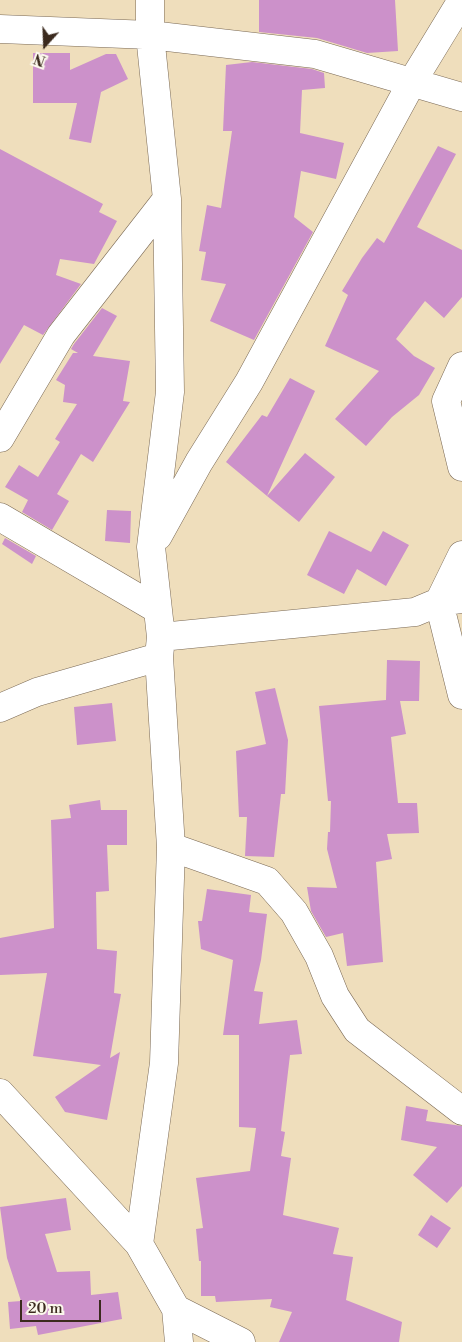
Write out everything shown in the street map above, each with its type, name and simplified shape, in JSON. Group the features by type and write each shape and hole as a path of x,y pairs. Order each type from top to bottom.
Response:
{"street":[{"path":"139,1244 164,1062 170,848 160,647 151,547 170,392 166,199 150,35 150,0"},
{"path":"151,547 199,462 249,382 412,82 462,0"},
{"path":"0,29 150,35 315,54 462,97"},
{"path":"0,438 61,335 166,199"},
{"path":"462,366 446,401 462,467"},
{"path":"0,517 157,609"},
{"path":"462,555 451,601 462,695"},
{"path":"0,708 37,692 160,647 415,612 451,601"},
{"path":"170,848 267,881 294,912 319,956 335,996 357,1030 462,1111"},
{"path":"0,1093 139,1244 176,1309 179,1342"},
{"path":"176,1309 241,1342"}],"building":[{"path":"259,0 395,0 398,51 367,53 317,38 259,32"},
{"path":"33,53 70,53 70,70 106,54 116,54 128,79 101,92 91,143 69,139 77,103 33,103"},
{"path":"252,62 312,69 324,73 325,88 302,90 300,133 344,143 336,179 301,171 294,217 313,232 254,340 210,321 226,284 201,280 206,252 199,251 207,205 221,208 232,131 223,131 226,65"},
{"path":"438,146 456,154 417,227 462,250 462,297 444,318 425,301 396,339 414,356 435,368 419,395 392,417 366,446 335,419 379,371 325,346 348,295 342,291 377,238 384,243"},
{"path":"0,149 103,204 99,212 117,221 94,264 60,259 56,275 81,284 43,335 24,325 0,364"},
{"path":"102,308 117,316 93,356 130,361 123,401 130,402 93,462 81,454 57,494 69,501 52,530 22,512 28,500 5,487 19,465 38,477 60,442 55,439 77,404 63,402 65,385 56,380 73,353 78,353 71,349 74,344"},
{"path":"290,378 315,391 267,496 226,462 262,415 267,417"},
{"path":"305,453 335,477 299,522 267,496"},
{"path":"107,510 131,511 130,543 105,541"},
{"path":"329,531 371,552 383,531 409,545 386,586 357,569 344,594 307,575"},
{"path":"5,538 36,556 32,564 2,544"},
{"path":"387,660 420,661 419,701 400,701 406,734 391,737 398,803 417,803 419,833 387,834 392,859 376,862 383,962 347,966 343,933 326,937 311,911 307,887 337,888 327,849 328,832 330,832 331,801 328,801 319,706 386,700"},
{"path":"275,688 288,740 285,794 281,794 274,857 245,856 247,817 239,817 236,751 266,744 255,692"},
{"path":"112,703 116,741 77,745 74,707"},
{"path":"100,800 101,810 127,810 127,845 107,845 109,891 96,892 97,949 117,951 114,993 121,994 110,1058 120,1052 107,1120 65,1112 55,1097 101,1065 33,1056 47,973 0,975 0,938 54,928 51,820 71,818 69,805"},
{"path":"207,889 251,895 249,912 267,914 261,960 254,991 263,992 259,1024 297,1020 302,1054 290,1055 281,1131 285,1132 281,1156 291,1158 283,1215 339,1228 333,1254 353,1257 346,1300 402,1322 399,1342 279,1342 292,1312 270,1307 272,1299 216,1302 215,1296 201,1296 201,1261 199,1261 196,1229 203,1228 196,1178 250,1171 256,1128 239,1127 239,1035 223,1035 233,960 201,949 198,921 202,921"},
{"path":"406,1106 428,1110 426,1121 462,1126 462,1186 447,1203 413,1175 437,1147 401,1140"},
{"path":"66,1198 71,1230 45,1234 57,1272 90,1271 91,1295 118,1292 122,1319 38,1335 36,1326 10,1329 8,1302 21,1301 7,1258 0,1207"},
{"path":"431,1215 451,1228 437,1248 418,1235"}]}
